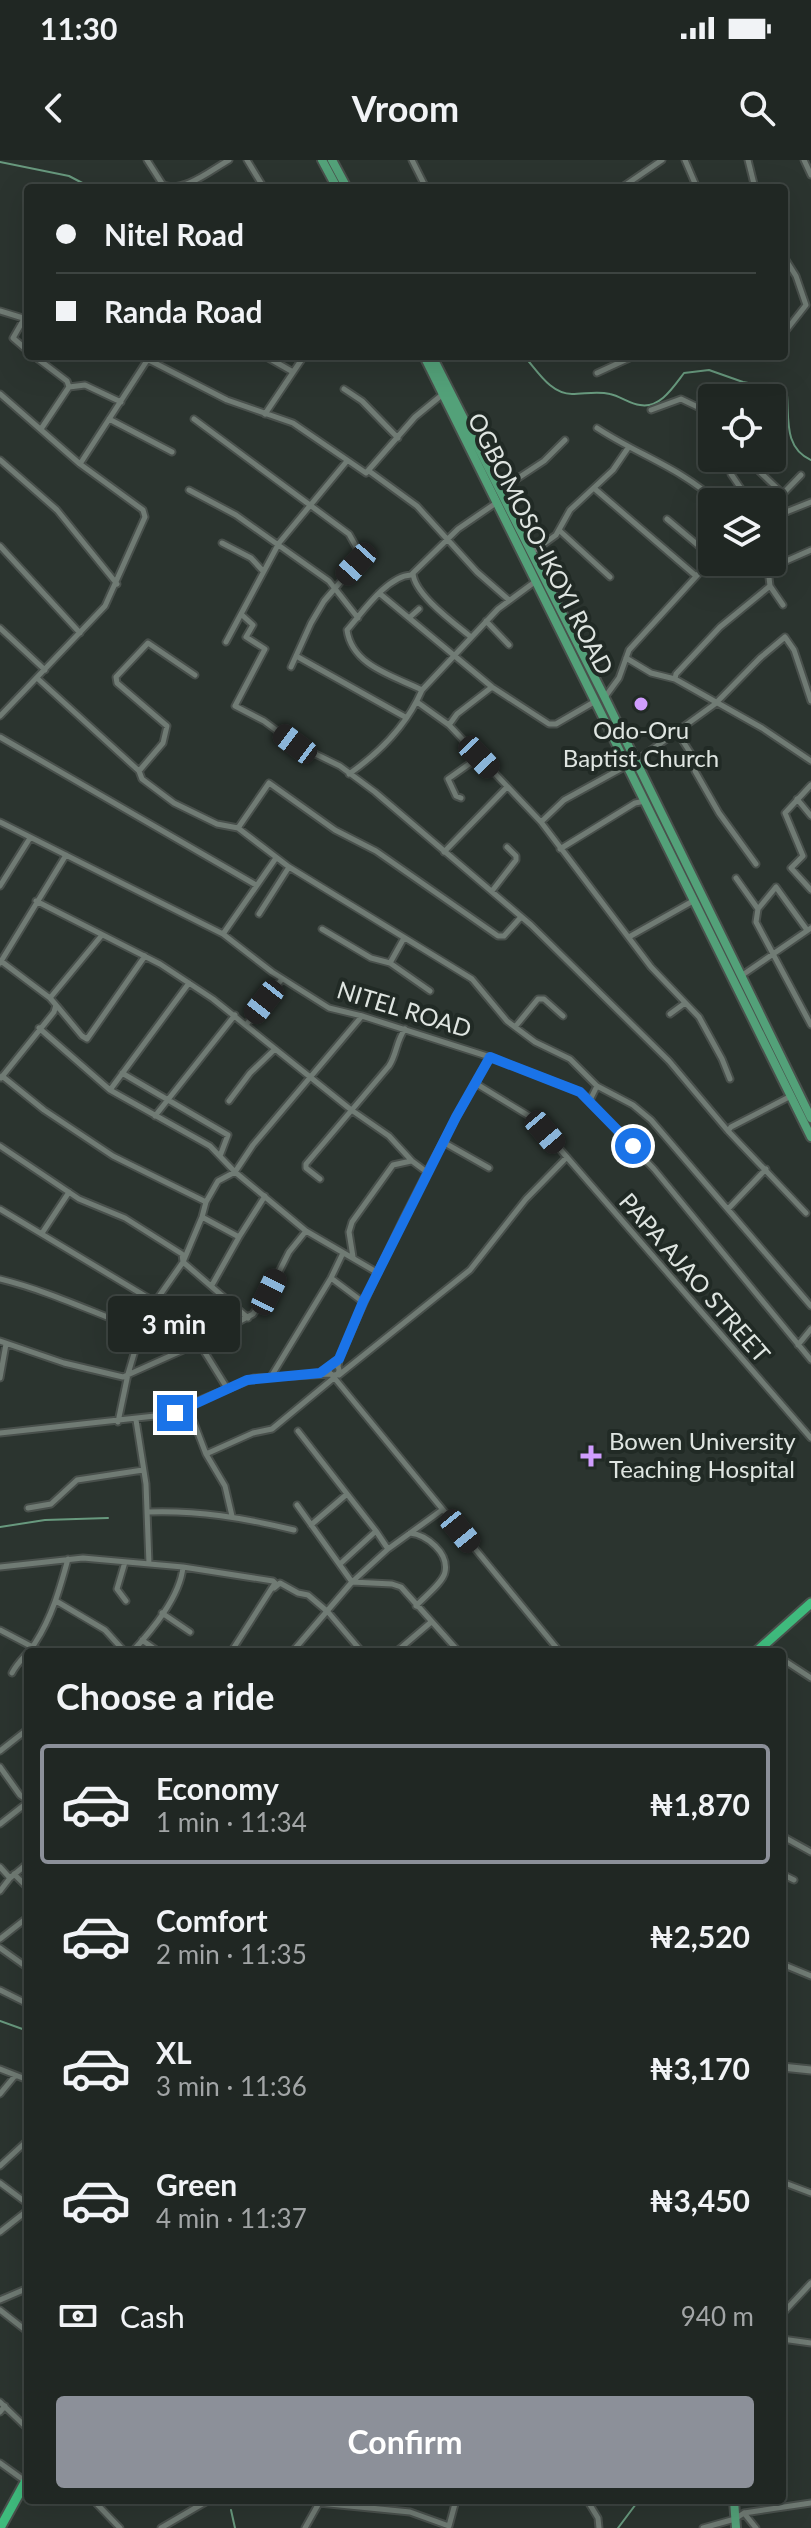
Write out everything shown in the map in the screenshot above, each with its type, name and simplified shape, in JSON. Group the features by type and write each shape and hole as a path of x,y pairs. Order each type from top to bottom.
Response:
{"highway":[{"path":"765,1648 811,1603"},
{"path":"0,2528 24,2483"}],"main road":[{"path":"322,160 335,184"},
{"path":"332,160 345,184"},
{"name":"OGBOMOSO-IKOYI ROAD","path":"426,360 496,503 540,579 740,977 808,1102 811,1118"},
{"name":"OGBOMOSO-IKOYI ROAD","path":"434,360 531,553 540,579"},
{"name":"OGBOMOSO-IKOYI ROAD","path":"632,764 645,801 811,1137"}],"street":[{"path":"147,160 162,184"},
{"path":"186,184 229,160"},
{"path":"247,160 262,184"},
{"path":"412,160 424,184"},
{"path":"627,184 662,160"},
{"path":"685,160 695,184"},
{"path":"748,160 754,184"},
{"path":"805,160 811,175"},
{"path":"788,263 806,305 788,328"},
{"path":"0,311 23,318 13,338 24,348"},
{"path":"39,360 67,381 69,387"},
{"path":"80,464 121,402 144,360"},
{"path":"149,360 212,393 288,421 347,461 365,472 369,471 417,506 446,540 509,600"},
{"path":"272,360 293,372"},
{"path":"265,414 301,360"},
{"path":"597,373 625,360"},
{"path":"41,429 69,387 85,385 121,402"},
{"path":"344,389 362,401 398,438"},
{"path":"0,394 80,464 145,512 145,519 105,606 45,670 1,711"},
{"path":"369,471 415,417 443,394"},
{"path":"651,410 681,399 698,407"},
{"path":"109,419 172,452"},
{"path":"194,419 349,534 360,549 362,557 335,587 311,623 291,667"},
{"path":"597,428 628,448 682,473 700,488"},
{"path":"500,490 544,461 565,440"},
{"path":"531,553 560,531 570,510 613,470 628,448"},
{"path":"0,460 57,510 117,584"},
{"path":"226,642 279,543 347,461"},
{"path":"760,472 777,488"},
{"path":"731,474 740,488"},
{"path":"786,491 801,475"},
{"path":"595,489 696,576"},
{"path":"189,490 279,543 335,587 358,618"},
{"path":"786,512 811,502"},
{"path":"422,690 362,661 347,633 379,593 401,576 414,572 446,540 496,503"},
{"path":"667,519 698,546"},
{"path":"560,531 610,577"},
{"path":"222,543 251,558 263,571"},
{"path":"0,546 80,633"},
{"path":"786,561 811,550"},
{"path":"414,572 415,583 428,599 471,637"},
{"path":"379,593 492,687 553,725 600,699 623,669 625,657 698,574"},
{"path":"769,576 770,586 783,605"},
{"path":"349,774 382,750 417,702 422,690 486,621 509,600 540,579"},
{"path":"675,679 676,674 720,627 770,586"},
{"path":"409,618 419,609"},
{"path":"241,614 253,625 246,637 265,649 235,706 349,774 399,810 492,891 641,1032 728,1131 806,1213"},
{"path":"486,621 509,645"},
{"path":"0,628 45,670"},
{"path":"541,822 564,800 632,764 715,704 785,637 794,650 811,701"},
{"path":"139,771 163,743 167,726 117,683 119,672 148,643 195,675"},
{"path":"298,657 405,717"},
{"path":"625,657 651,673 675,679 762,728 811,761"},
{"path":"37,678 139,771 148,785 174,803 217,824 238,828 289,867 472,979 507,1021 535,1042 570,1059 597,1086 633,1105 651,1120 811,1306"},
{"path":"449,725 457,714 492,687"},
{"path":"417,702 449,725 541,822 651,967 699,1017 730,1079"},
{"path":"677,732 697,763 695,771 719,813 756,864"},
{"path":"0,737 256,885"},
{"path":"461,798 456,796 448,779 479,757"},
{"path":"238,828 269,783 335,830 376,851 498,936 504,936 521,917"},
{"path":"811,785 785,813 803,856 791,868 811,890"},
{"path":"444,852 507,787"},
{"path":"797,799 811,816"},
{"path":"560,849 635,803 645,801"},
{"name":"NITEL ROAD","path":"0,822 223,934 282,979 329,1008 405,1029 571,1087 590,1100 654,1169 811,1360"},
{"path":"0,886 30,838"},
{"path":"492,891 516,860 507,847"},
{"path":"66,855 0,962 50,998 87,1039 145,956"},
{"path":"223,934 276,858"},
{"path":"259,914 289,867"},
{"path":"736,878 758,909"},
{"path":"740,977 775,954 809,929 776,887 758,909 756,922 775,954 811,1025"},
{"path":"36,901 145,956 189,983 235,1015 350,1109 389,1136 428,1173"},
{"path":"629,937 693,901"},
{"path":"322,929 371,958 390,963 430,991"},
{"path":"50,998 102,935"},
{"path":"390,963 404,938"},
{"path":"246,1025 282,979"},
{"path":"110,1090 189,983"},
{"path":"515,1027 538,999 544,999 563,1016"},
{"path":"670,1014 686,1003"},
{"path":"56,1005 54,1012 1,1077 113,1156 206,1202"},
{"path":"155,1116 235,1015"},
{"path":"118,1422 141,1330 155,1302 183,1262 206,1202 218,1181 235,1172 258,1139 362,1016"},
{"path":"39,1028 110,1090 210,1146 235,1172 306,1231 378,1273"},
{"path":"320,1179 305,1166 389,1066 405,1029"},
{"path":"229,1101 250,1073 275,1049"},
{"path":"334,1371 363,1302 443,1142 490,1057"},
{"path":"0,1058 8,1065"},
{"path":"122,1073 228,1135 220,1156"},
{"name":"PAPA AJAO STREET","path":"475,1083 529,1116 811,1438"},
{"path":"590,1100 597,1086"},
{"path":"728,1131 791,1096"},
{"path":"443,1142 489,1168"},
{"path":"0,1146 84,1202 125,1218 182,1254 183,1262 248,1318"},
{"path":"206,1454 253,1433 272,1429 334,1371 470,1270 526,1199 567,1157"},
{"path":"353,1257 349,1232 352,1222 391,1167 412,1161"},
{"path":"728,1209 766,1169"},
{"path":"42,1233 69,1192"},
{"path":"212,1285 265,1196"},
{"path":"0,1209 155,1302 179,1352"},
{"path":"202,1217 239,1237"},
{"path":"0,1378 3,1342 64,1363 119,1377 199,1343 248,1318 264,1301 289,1252 306,1231"},
{"path":"271,1376 343,1253"},
{"path":"331,1278 363,1302"},
{"path":"0,1279 38,1288 74,1306 141,1330"},
{"path":"798,1345 811,1329"},
{"path":"199,1343 227,1388"},
{"path":"0,1433 164,1415 247,1380 334,1371"},
{"path":"334,1371 442,1510 556,1648"},
{"path":"188,1407 206,1454 225,1486 232,1516"},
{"path":"136,1420 146,1484 149,1564"},
{"path":"298,1431 388,1549"},
{"path":"28,1508 51,1504 77,1480 143,1470"},
{"path":"311,1525 347,1494"},
{"path":"297,1505 352,1582"},
{"path":"147,1512 182,1510 232,1516 294,1530"},
{"path":"296,1648 352,1582 388,1549 442,1510"},
{"path":"340,1564 376,1531"},
{"path":"410,1533 425,1537 441,1553 445,1566 444,1576 416,1606"},
{"path":"31,1648 56,1601 68,1559"},
{"path":"0,1567 68,1559 125,1562 183,1567 273,1581 274,1588"},
{"path":"125,1562 117,1589 126,1601"},
{"path":"135,1648 180,1584 183,1567"},
{"path":"352,1582 397,1585 455,1648"},
{"path":"234,1648 280,1583 308,1595 328,1612 359,1648"},
{"path":"56,1601 105,1630 121,1648"},
{"path":"162,1613 190,1632"},
{"path":"401,1648 430,1623"},
{"path":"0,1630 37,1648"},
{"path":"142,1640 153,1648"},
{"path":"12,1673 24,1654"},
{"path":"786,1662 811,1678"},
{"path":"0,1751 24,1732"},
{"path":"0,1767 24,1798"},
{"path":"0,1824 24,1804"},
{"path":"786,1838 811,1852"},
{"path":"0,1891 24,1866"},
{"path":"0,1867 24,1885"},
{"path":"786,1876 794,1880"},
{"path":"0,1939 24,1920"},
{"path":"0,1948 24,1965"},
{"path":"786,1966 811,1976"},
{"path":"0,1990 24,2002"},
{"path":"786,2067 811,2070"},
{"path":"0,2069 24,2079"},
{"path":"0,2094 14,2077"},
{"path":"0,2166 24,2144"},
{"path":"0,2183 24,2204"},
{"path":"786,2184 811,2193"},
{"path":"0,2232 24,2211"},
{"path":"786,2310 811,2284"},
{"path":"0,2300 24,2290"},
{"path":"0,2310 24,2329"},
{"path":"786,2340 811,2343"},
{"path":"0,2412 3,2404 24,2425"},
{"path":"0,2463 24,2478"},
{"path":"703,2528 736,2523 744,2513 811,2503"},
{"path":"97,2504 120,2528"},
{"path":"161,2528 202,2504"},
{"path":"315,2504 307,2525 317,2528"},
{"path":"335,2504 410,2512 449,2527 455,2504"},
{"path":"589,2504 598,2518 599,2528"},
{"path":"744,2513 756,2528"}],"waterway":[{"path":"0,162 69,176 84,184"},
{"path":"528,360 545,380 564,393 610,394 640,405 654,404 660,400 684,373 709,370 743,382 779,389 787,395 792,440 802,455 811,460"},
{"path":"0,1527 45,1520 108,1518"},
{"path":"0,2021 24,2030"},
{"path":"618,2528 636,2504"},
{"path":"231,2510 235,2528"}],"place":[{"name":"Odo-Oru Baptist Church","path":"641,704"},
{"name":"Bowen University Teaching Hospital","path":"591,1456"}],"route":[{"path":"175,1413 247,1380 320,1373 339,1359 363,1302 456,1117 490,1057 580,1092 633,1146"}]}
